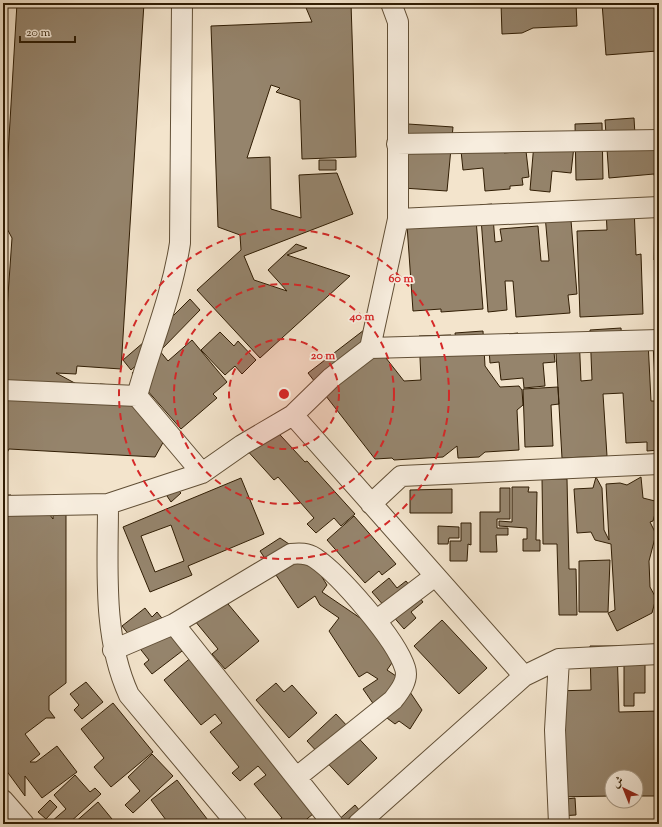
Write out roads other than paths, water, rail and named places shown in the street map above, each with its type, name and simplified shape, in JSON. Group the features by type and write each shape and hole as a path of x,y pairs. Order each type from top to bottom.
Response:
{"street":[{"path":"137,396 147,360 163,317 175,276 180,243 182,3"},
{"path":"370,348 398,219 398,22 391,3"},
{"path":"397,144 659,140"},
{"path":"398,219 659,207"},
{"path":"3,506 108,504 202,473 242,445 293,416 331,378 370,348 659,340"},
{"path":"3,390 137,396 202,473"},
{"path":"293,416 524,676"},
{"path":"371,504 401,476 659,464"},
{"path":"108,504 107,584 113,650 121,679 129,695 237,824"},
{"path":"113,650 174,624 291,554 304,553 315,558 331,572 377,620 394,645 406,669 404,688 393,700 297,777"},
{"path":"377,620 435,576"},
{"path":"174,624 333,824"},
{"path":"358,824 379,817 524,676 559,659 659,654"},
{"path":"559,659 555,730 559,824"},
{"path":"3,800 24,824"}]}
